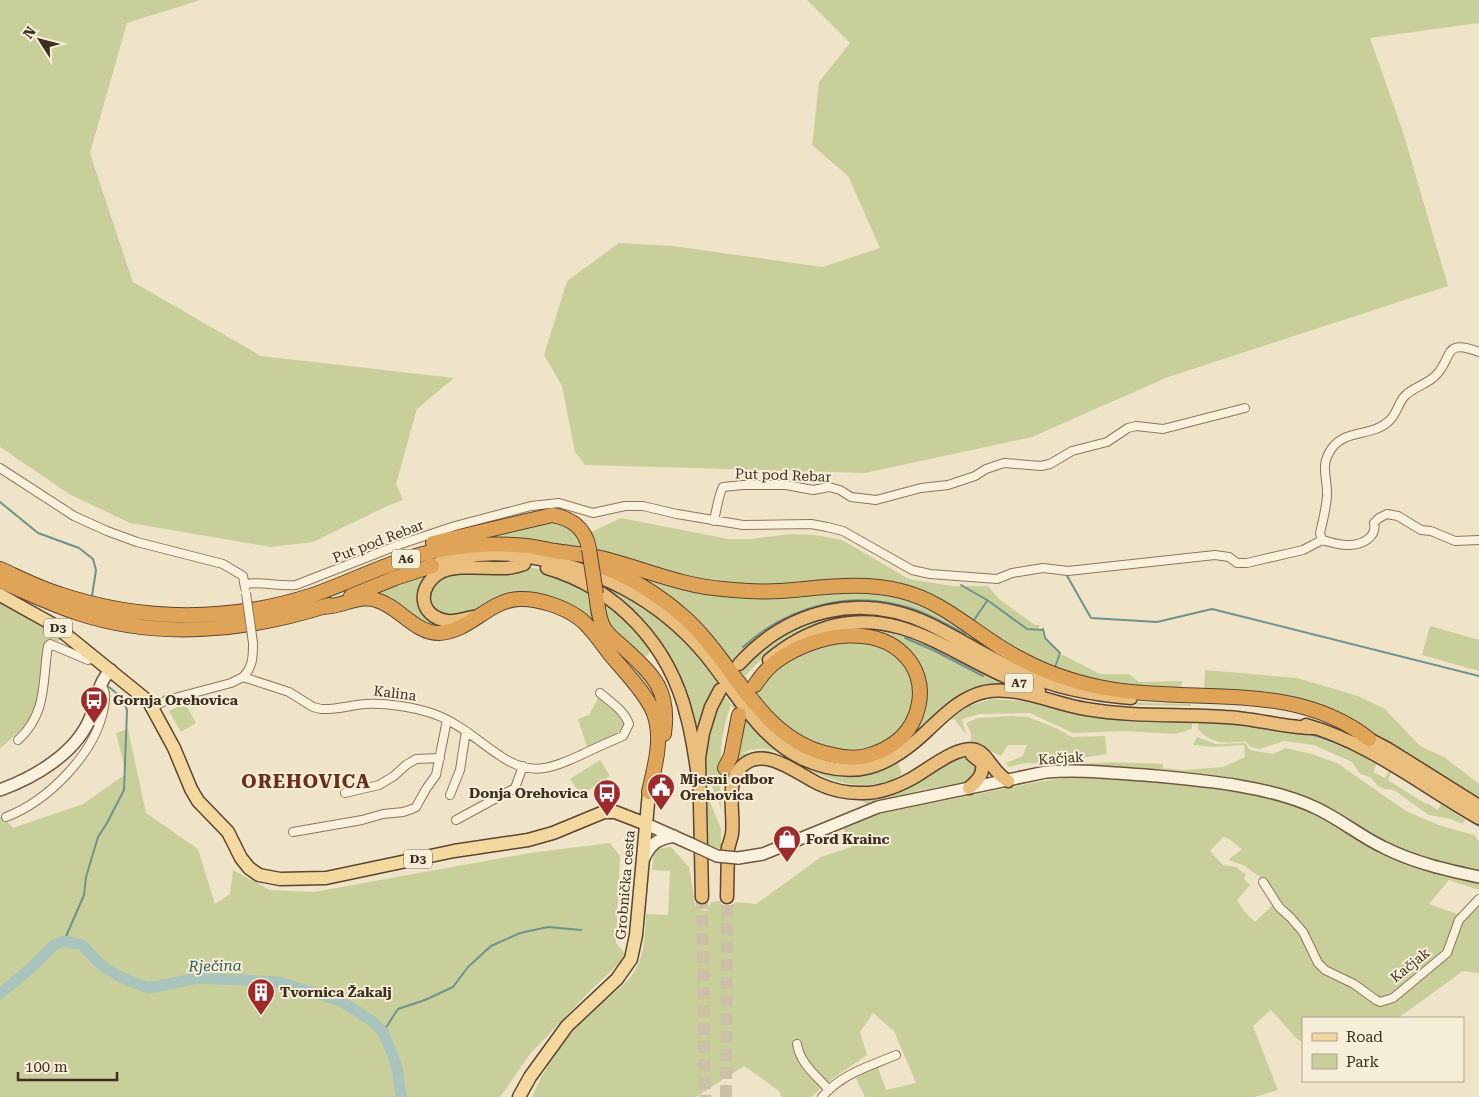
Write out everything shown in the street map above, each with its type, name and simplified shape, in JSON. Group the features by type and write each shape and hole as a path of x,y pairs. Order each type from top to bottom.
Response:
{"highway":[{"path":"396,562 422,546 545,516 562,517 574,524 586,539 589,549 600,618 604,629 649,672 657,682 663,696 664,734 649,792"},
{"name":"A6","path":"0,569 57,594 117,609 169,616 216,615 264,608 313,595 413,557 472,546 527,546 555,551"},
{"path":"555,551 590,561 614,571 640,584 664,601 685,618 716,651 770,721 792,740 813,750 841,757 854,758 866,756 890,747 909,728 918,708 920,697 920,686 907,659 892,645 879,639 864,636 832,637 799,648 778,660 753,683"},
{"path":"555,551 611,560 672,580 719,589 777,591 861,585 903,591 946,610 1001,648 1024,661 1070,680 1118,691 1224,695 1273,700 1307,708 1337,719 1350,725 1369,739"},
{"path":"432,566 461,557 494,554 514,555 569,565 622,586 651,604 690,638 704,653 756,722 777,742 802,758 831,767 861,769 890,760 914,743 951,708 963,700 986,692 998,691 1023,694 1075,707 1106,712 1225,717 1314,728"},
{"path":"432,566 477,561 524,564 564,573 615,602 628,613 647,635 663,656 674,677 688,717 699,781"},
{"path":"481,615 453,622 436,617 429,612 424,604 424,593 428,584 435,576 448,570 505,568 524,564"},
{"name":"A6","path":"0,581 79,613 106,621 160,628 193,629 262,623 321,607 395,578 432,566"},
{"path":"321,607 331,607 363,599 375,599 390,606 417,626 434,632 454,630 516,599 525,599 554,606 580,619 651,706 658,728 655,763"},
{"name":"A7","path":"739,664 757,646 778,631 815,613 854,608 884,610 915,618 929,624 993,659 1022,673 1057,686 1120,697 1218,700 1265,705 1307,714 1369,739 1479,806"},
{"name":"A7","path":"753,683 761,668 780,651 806,635 847,623 882,623 913,631 1016,682 1058,697 1093,705 1128,709 1243,713 1269,716 1314,728 1334,735 1382,758 1479,818"},
{"path":"702,897 699,758 703,733 711,707 720,690"},
{"path":"727,897 728,849 725,768 731,756 737,712"},
{"path":"728,849 732,833 733,781 740,768 750,760 758,758 772,760 821,785 838,791 861,793 898,786 953,754 976,750 982,754 995,772 1008,781"},
{"path":"963,751 975,757 982,766 981,776 968,788"}],"main road":[{"name":"D3","path":"0,595 27,608 54,625 145,698 153,707"},
{"path":"0,790 30,776 69,749 88,724 104,677 111,670"},
{"name":"Grobnička cesta","path":"153,707 174,748 191,789 198,800 228,832 241,858 249,868 260,874 280,880 326,878 454,851 528,840 553,833 604,812 615,812 646,824 634,949 631,959 623,972 567,1026 530,1077 519,1097"},
{"name":"Kačjak","path":"646,824 717,856 738,858 763,854 878,807 1046,772 1069,770 1232,784 1282,796 1316,808 1384,848 1419,863 1479,877"},
{"path":"646,824 649,792"},
{"path":"643,859 652,844 674,836"}],"street":[{"path":"1322,540 1320,533 1327,494 1324,471 1325,460 1332,447 1344,436 1366,433 1390,421 1403,398 1439,373 1447,354 1452,349 1461,347 1479,352"},
{"name":"Put pod Rebar","path":"245,584 265,582 284,586 306,582 422,536 531,506 559,502 593,513 625,506 643,506 714,521 721,489 723,487 743,484 786,485 813,490 829,487 840,490 851,497 876,500 921,488 954,483 975,476 994,465 1004,463 1042,466 1050,464 1072,451 1107,442 1128,428 1136,426 1163,429 1245,408"},
{"path":"0,468 74,516 107,531 137,542 223,564 244,576 253,642 253,662 248,672 231,683 166,700 153,707"},
{"path":"1322,540 1339,545 1351,545 1368,540 1376,529 1374,523 1378,518 1387,514 1398,516 1421,530 1431,531 1455,540 1479,540"},
{"path":"714,521 743,525 811,524 828,526 843,531 912,570 930,574 997,579 1043,568 1068,571 1215,555 1229,557 1237,563 1247,563 1303,550 1322,540"},
{"path":"18,740 42,704 48,646 50,644 56,646 88,660 95,658"},
{"name":"Kalina","path":"243,677 289,692 313,707 320,709 383,704 433,714 466,731 499,756 523,766 541,769 557,766 623,736 629,724 628,718 600,693"},
{"path":"6,818 23,809 53,787 84,752 102,716 105,693 104,688 101,686"},
{"path":"293,832 362,820 384,814 409,812 416,807 422,794 436,775 447,720"},
{"path":"450,795 460,770 466,731"},
{"path":"345,793 379,785 416,759 440,758"},
{"path":"456,820 515,788 523,766"},
{"name":"Kačjak","path":"1263,882 1279,907 1303,932 1312,953 1325,970 1354,984 1380,1002 1393,998 1447,953 1459,920 1479,899"},
{"path":"797,1044 798,1054 816,1078 829,1090"},
{"path":"822,1097 850,1074 896,1055"}],"green space":[{"path":"0,0 200,0 127,23 90,153 133,282 261,356 454,378 417,409 396,484 403,500 313,542 270,547 130,523 69,494 0,447"},
{"path":"807,0 1479,0 1479,23 1370,38 1403,132 1448,286 1168,377 1032,437 865,473 585,465 575,452 562,386 544,355 567,281 619,243 673,246 822,267 880,248 848,176 812,145 819,82 850,43"},
{"path":"621,518 728,539 751,539 790,534 815,535 842,540 909,579 952,586 988,586 999,599 1035,625 1040,625 1038,631 1042,631 1043,637 1059,653 1052,671 924,595 718,585 592,552 587,534"},
{"path":"551,519 574,529 585,550 537,541 489,538 494,534"},
{"path":"523,566 544,570 592,593 596,616 656,690 661,730 596,632 539,599 451,619 432,610 426,592 441,575"},
{"path":"437,572 420,600 455,626 429,626 370,595 402,582"},
{"path":"574,573 618,592 655,616 688,646 718,683 711,695 698,739 695,718 679,672 660,645"},
{"path":"634,573 674,587 719,595 776,597 812,592 845,591 871,592 911,599 935,609 1018,664 1017,666 1005,660 947,627 923,616 892,607 859,603 811,609 779,622 755,639 734,658 741,668 760,649 797,627 839,615 882,615 924,627 1011,673 1060,691 1097,698 1191,704 1191,706 1120,704 1070,696 1014,677 935,637 904,624 887,620 850,619 815,627 781,643 766,654 745,676 756,688 771,671 783,662 796,654 828,643 861,641 877,644 897,655 911,677 915,697 912,714 903,728 891,739 875,748 857,752 839,752 821,748 802,739 770,713 697,624 670,601 631,574"},
{"path":"599,597 609,603 653,648 643,660 609,628"},
{"path":"0,604 32,619 62,638 51,647 45,677 29,722 0,749"},
{"path":"1430,626 1479,640 1479,671 1422,655"},
{"path":"849,628 887,630 918,639 950,653 1010,685 984,687 911,739 921,722 924,708 915,662"},
{"path":"1061,654 1100,674 1129,674 1139,682 1182,681 1181,691 1138,691 1054,672"},
{"path":"1205,670 1297,678 1358,696 1385,709 1420,746 1444,757 1479,784 1479,801 1370,732 1352,723 1204,692"},
{"path":"725,696 732,705 734,701 771,744 864,774 879,771 898,763 902,774 889,781 897,779 950,747 969,743 946,750 896,781 865,789 832,785 784,760 733,768 742,718 731,705 722,743 720,768 721,808 711,785 706,762 709,732 716,712","holes":["755,749 770,750 825,777 851,784 875,784 864,787 843,785 827,780 766,750 739,754"]},
{"path":"598,698 621,717 624,722 614,735 587,747 578,719 589,715"},
{"path":"991,699 1023,701 1079,713 1192,721 1192,729 1175,734 1126,731 1073,733 1030,713 980,714 962,719 966,734 954,719 949,720 969,706"},
{"path":"185,703 196,723 181,732 169,711"},
{"path":"1028,717 1056,728 1072,737 1105,736 1107,754 1074,759 1066,764 1025,763 1009,767 1006,763 1023,756 1027,745 1008,745 1001,756 971,742 971,733 966,723 978,718"},
{"path":"1198,722 1244,724 1276,728 1328,741 1377,764 1373,772 1385,778 1389,771 1391,773 1388,780 1426,804 1438,810 1441,804 1465,820 1462,824 1451,819 1429,815 1394,790 1384,789 1378,786 1370,777 1360,774 1352,762 1314,745 1284,741 1260,749 1251,747 1246,742 1214,741 1198,729"},
{"path":"128,729 146,813 198,849 215,904 230,894 233,870 270,890 314,892 530,853 610,843 620,856 616,943 627,956 589,992 530,1054 500,1097 0,1097 0,817 2,816 13,828 83,804 126,774 116,733"},
{"path":"1197,737 1216,744 1245,743 1250,750 1273,754 1286,748 1312,754 1337,763 1406,811 1441,826 1474,835 1479,841 1479,872 1425,859 1376,839 1316,803 1167,773 1078,765 1110,763 1163,764 1163,768 1182,770 1223,767 1245,757 1244,745 1213,747 1193,745"},
{"path":"957,758 972,759 978,770 966,782 921,790 868,805 860,800 885,796 909,787"},
{"path":"600,760 610,776 581,795 570,779"},
{"path":"1066,778 1134,781 1254,795 1291,805 1317,815 1365,844 1393,858 1435,872 1479,883 1479,890 1449,880 1429,904 1466,917 1479,906 1479,973 1463,971 1399,1017 1302,1017 1302,1042 1297,1039 1271,1010 1253,1026 1278,1090 1255,1097 865,1097 856,1078 878,1067 886,1090 916,1083 894,1031 873,1013 860,1032 867,1055 832,1079 811,1097 782,1097 779,1091 744,1066 696,1097 532,1097 543,1074 565,1042 596,1008 626,982 635,970 643,950 646,914 668,915 670,871 652,870 654,849 671,847 689,867 696,908 706,911 711,902 720,901 724,908 737,902 756,904 821,857 852,847 842,825 877,814","holes":["1223,837 1229,839 1242,849 1228,860 1243,865 1264,880 1278,900 1255,922 1244,911 1237,900 1250,885 1244,879 1246,875 1236,867 1223,865 1210,851"]},
{"path":"704,791 706,791 721,829 721,849 704,843"}],"waterway":[{"path":"0,502 38,533 79,548 93,559 96,570 92,596"},
{"path":"1066,574 1091,618 1157,622 1212,609 1479,676"},
{"path":"961,585 987,600 1027,629 1043,630"},
{"path":"743,647 761,632 801,611 845,601 890,603 913,609 965,634"},
{"path":"974,620 987,601"},
{"path":"1043,629 1045,638 1060,653 1055,667"},
{"path":"905,638 983,676"},
{"path":"64,941 84,895 86,877 98,837 124,790 127,710 122,698 109,687"},
{"path":"979,700 991,697"},
{"path":"1306,733 1330,740 1374,761 1479,826"},
{"path":"383,1032 398,1009 425,1000 453,987 468,967 491,946 520,933 548,927 581,930"},
{"name":"Rječina","path":"0,994 31,968 54,945 64,941 82,945 100,964 120,977 149,988 198,978 279,982 341,1001 372,1021 383,1032 391,1051 397,1068 401,1097"}],"tunnel":[{"path":"702,897 705,1097"},
{"path":"726,1097 727,897"}],"place":[{"name":"Gornja Orehovica","path":"94,724"},
{"name":"Mjesni odbor Orehovica","path":"661,811"},
{"name":"Donja Orehovica","path":"607,817"},
{"name":"Ford Krainc","path":"787,863"},
{"name":"Tvornica Žakalj","path":"261,1016"}],"district":[{"name":"OREHOVICA","path":"306,781"}]}
